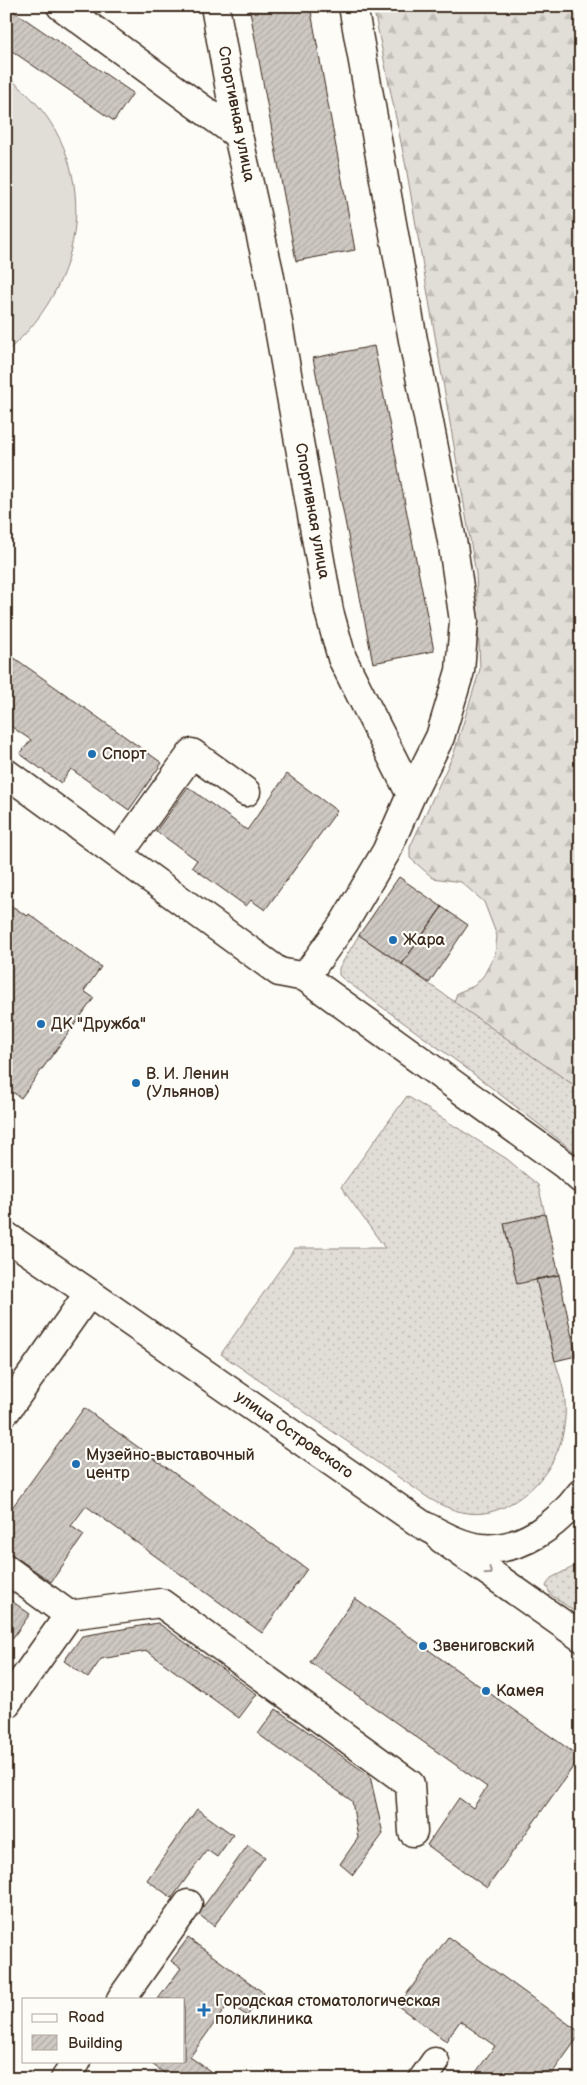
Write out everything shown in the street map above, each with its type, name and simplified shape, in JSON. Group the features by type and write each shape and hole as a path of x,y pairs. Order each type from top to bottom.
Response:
{"street":[{"path":"60,6 238,135"},
{"name":"Спортивная улица","path":"215,6 238,135 269,272 329,611 342,658 411,795"},
{"path":"305,977 344,922 386,852 411,795 440,737 460,670 464,621 453,546 413,340 353,6"},
{"path":"119,854 192,753 246,792"},
{"path":"6,773 280,972 305,977 575,1165"},
{"name":"улица Островского","path":"6,1236 581,1637"},
{"path":"6,1411 89,1293"},
{"path":"421,1524 465,1544 481,1548 506,1546 528,1539 542,1531 561,1516 581,1493"},
{"path":"6,1569 69,1615 161,1603 410,1784 413,1832"},
{"path":"6,1704 69,1615"},
{"path":"122,1998 188,1904"},
{"path":"65,2079 76,2062"}],"green space":[{"path":"373,6 581,6 581,1090 454,1002 457,993 474,986 484,975 495,954 497,936 484,902 461,882 433,878 410,858 410,847 454,753 480,669 476,574 406,167"},
{"path":"6,76 38,105 60,139 72,175 76,213 71,251 57,288 35,322 6,352"},
{"path":"359,935 581,1090 581,1157 462,1065 339,975 339,968"},
{"path":"407,1096 507,1159 538,1185 545,1214 504,1224 517,1283 536,1279 565,1401 563,1431 560,1445 554,1458 538,1482 515,1501 504,1507 483,1513 472,1514 462,1512 430,1499 221,1354 295,1248 385,1248 341,1187"},
{"path":"581,1563 581,1616 551,1595 546,1586 551,1578"}],"building":[{"path":"6,6 133,93 114,121 6,47"},
{"path":"249,6 310,6 355,250 296,261"},
{"path":"374,346 434,651 373,663 313,358"},
{"path":"6,652 162,763 129,810 71,769 61,783 20,754 31,740 6,723"},
{"path":"287,774 337,811 265,910 251,900 246,906 192,867 197,860 156,831 188,787 247,830"},
{"path":"399,877 442,907 402,964 359,935"},
{"name":"ДК \"Дружба\"","path":"6,902 27,916 29,914 101,967 84,991 94,998 21,1098 11,1091 6,1098"},
{"path":"442,907 468,925 429,983 402,964"},
{"path":"545,1214 559,1275 517,1284 504,1223"},
{"path":"559,1275 576,1356 555,1361 536,1279"},
{"path":"84,1408 307,1569 262,1633 86,1506 71,1526 84,1535 51,1582 6,1550 6,1516"},
{"path":"6,1597 30,1614 6,1647"},
{"path":"355,1598 580,1757 487,1888 427,1845 459,1798 473,1808 487,1787 310,1662"},
{"path":"158,1623 257,1694 239,1718 147,1651 101,1659 88,1678 64,1661 82,1636"},
{"path":"276,1709 370,1776 383,1834 353,1875 340,1864 358,1838 352,1801 258,1734"},
{"path":"197,1809 233,1835 217,1857 207,1850 172,1898 147,1880"},
{"path":"248,1845 265,1857 214,1926 198,1914"},
{"path":"448,1937 581,2033 548,2079 471,2079 495,2046 460,2021 446,2041 398,2006"},
{"name":"Городская стоматологическая поликлиника","path":"188,1938 264,1993 247,2016 229,2003 190,2057 210,2071 205,2079 172,2079 149,2062 185,2062 185,1998 159,1998 181,1968 171,1961"}],"place":[{"name":"Спорт","path":"92,754"},
{"name":"Жара","path":"393,940"},
{"name":"ДК \"Дружба\"","path":"41,1024"},
{"name":"В. И. Ленин (Ульянов)","path":"136,1083"},
{"name":"Музейно-выставочный центр","path":"76,1464"},
{"name":"Звениговский","path":"423,1646"},
{"name":"Камея","path":"486,1691"},
{"name":"Городская стоматологическая поликлиника","path":"204,2010"}]}
